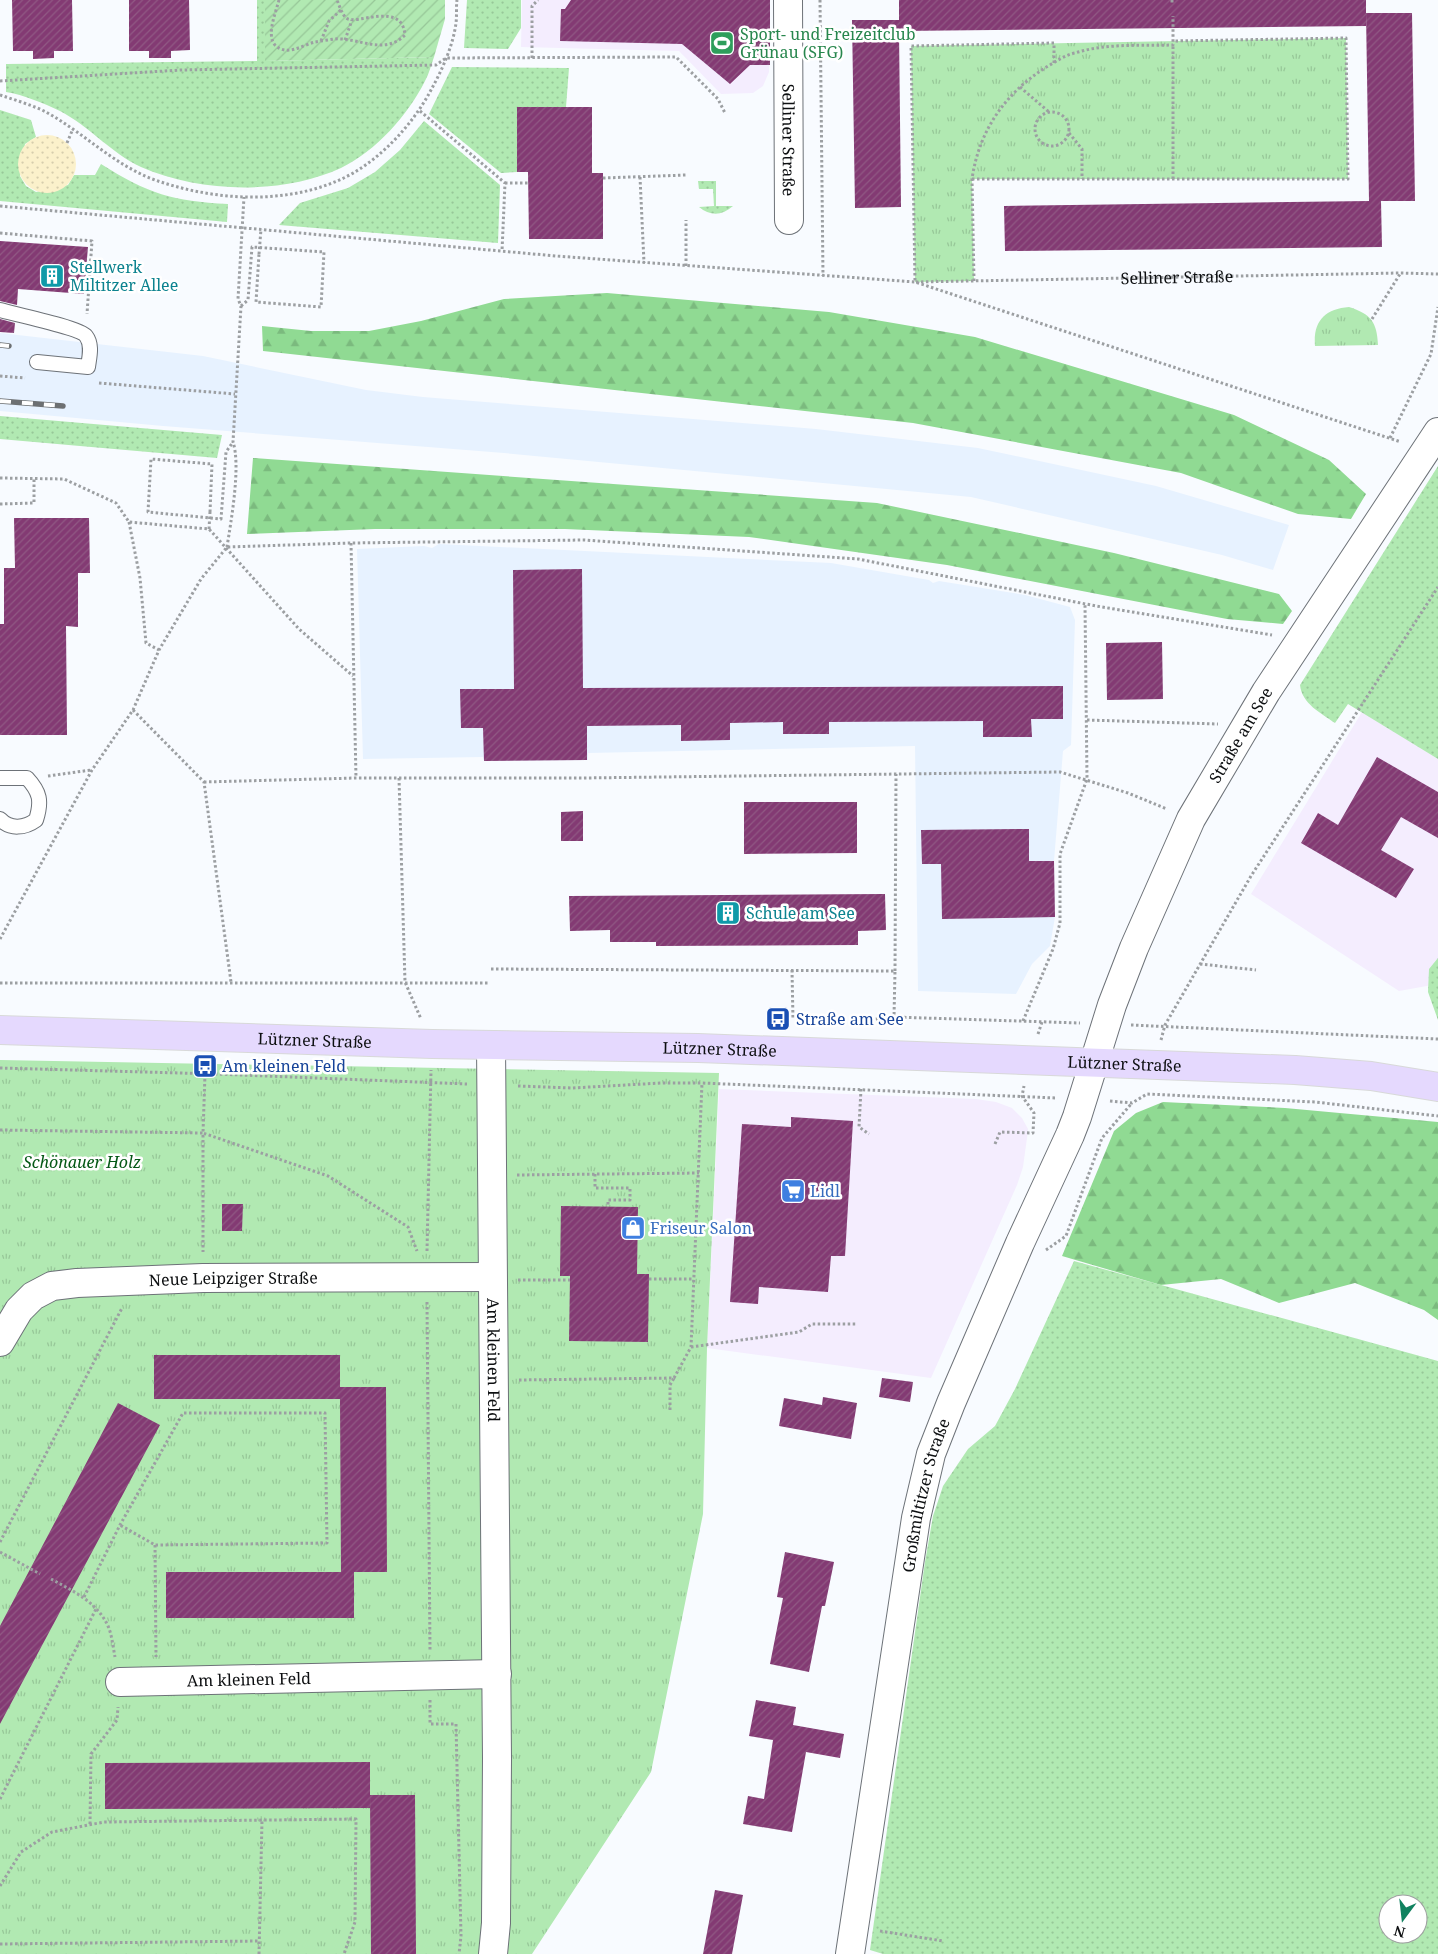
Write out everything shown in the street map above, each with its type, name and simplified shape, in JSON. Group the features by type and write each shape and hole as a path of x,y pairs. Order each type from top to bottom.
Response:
{"main road":[{"name":"Lützner Straße","path":"0,1030 432,1044 698,1048 1295,1070 1371,1076 1438,1087"}],"street":[{"name":"Selliner Straße","path":"788,0 789,220"},
{"name":"Straße am See","path":"1093,1063 1104,1024 1134,948 1192,819 1247,724 1300,640 1438,432"},
{"name":"Am kleinen Feld","path":"491,1045 497,1674 496,1923 493,1954"},
{"name":"Großmiltitzer Straße","path":"850,1954 916,1518 931,1454 1020,1243 1078,1118 1093,1063"},
{"name":"Neue Leipziger Straße","path":"0,1342 19,1310 33,1296 52,1286 203,1278 492,1279"},
{"name":"Am kleinen Feld","path":"120,1682 497,1674"}],"lane":[{"path":"0,310 70,328 85,334 88,338 90,353 88,367 37,362"},
{"path":"0,778 27,778 37,789 39,800 36,820 29,825 20,828 4,824 0,819"}],"path":[{"path":"279,0 272,31 272,41 282,50 290,51 336,39 379,46 400,41 405,35 404,28 399,20 392,15 376,15 352,20 346,18 337,0"},
{"path":"0,95 46,112 124,166 185,190 244,197 295,193 338,181 365,164 390,144 420,111 440,74 446,58 456,23 457,0"},
{"path":"532,0 532,58"},
{"path":"532,6 538,0"},
{"name":"Selliner Straße","path":"820,0 822,276"},
{"path":"321,42 329,21 342,9"},
{"path":"1172,16 1173,179"},
{"path":"346,40 352,20"},
{"path":"972,179 1348,179 1346,38 1173,43 1100,48 1073,53 1054,63 1020,87 1002,105 988,127 978,150 972,179 974,281"},
{"path":"915,282 911,46 1054,43 1054,63"},
{"path":"0,81 181,70 436,65 446,58 676,57 718,99 725,112"},
{"path":"1020,87 1049,112"},
{"path":"420,111 505,183 528,183"},
{"path":"1049,112 1063,115 1068,121 1069,134 1063,143 1058,146 1045,145 1036,134 1037,120 1049,112"},
{"path":"67,143 72,131"},
{"path":"1069,134 1082,149 1082,179"},
{"path":"603,178 686,175"},
{"path":"640,177 644,263"},
{"path":"502,251 505,183"},
{"path":"0,940 92,770 132,710 159,650 201,579 227,547 237,453 233,442 241,306 238,298 244,197"},
{"path":"0,206 644,263 915,282 1390,438 1431,354 1438,307"},
{"path":"686,220 686,266"},
{"path":"241,306 248,300 252,247 324,252 321,307 256,302 259,254 260,229"},
{"path":"0,233 92,241 87,307"},
{"path":"1372,319 1400,273"},
{"name":"Selliner Straße","path":"915,282 1400,273 1438,274"},
{"path":"0,376 29,378"},
{"path":"98,383 235,394"},
{"path":"209,529 210,512 212,464 151,459 148,512 221,519 226,452 233,442"},
{"path":"0,478 64,479 116,503 129,522 140,578 146,644 159,650"},
{"path":"0,504 34,503 34,478"},
{"path":"129,522 209,529 300,629 353,676"},
{"path":"227,547 351,543 584,540 858,559 1086,604 1300,640"},
{"path":"351,543 356,778"},
{"path":"1438,587 1251,876 1165,1025 1438,1039"},
{"path":"1022,1021 1053,949 1060,923 1060,854 1087,779 1086,604"},
{"path":"132,710 204,782 231,982"},
{"path":"1087,720 1247,724"},
{"path":"27,778 92,770"},
{"path":"204,782 356,778 611,778 1060,772 1128,793 1192,819"},
{"path":"894,1017 896,773"},
{"path":"399,778 405,982 432,1044 427,1278 430,1724 456,1724 461,1936 459,1954"},
{"path":"1200,964 1256,970"},
{"path":"490,970 895,970"},
{"path":"792,970 793,1020"},
{"path":"0,983 490,982"},
{"path":"851,1022 894,1017 1042,1022"},
{"path":"0,1068 572,1088 661,1083 702,1083 1022,1096 1034,1113 1033,1133 1000,1132 995,1144"},
{"path":"203,1278 205,1074"},
{"path":"670,1410 670,1385 691,1347 702,1083"},
{"path":"861,1089 859,1127 869,1134"},
{"path":"1147,1094 1315,1102 1438,1116"},
{"path":"1020,1243 1043,1252 1066,1236 1102,1138 1132,1103"},
{"path":"0,1130 203,1132 328,1176 408,1227"},
{"path":"492,1175 699,1173"},
{"path":"595,1174 595,1188 630,1188 630,1200 608,1200 608,1206"},
{"path":"492,1279 570,1280"},
{"path":"649,1279 694,1279"},
{"path":"0,1542 137,1280"},
{"path":"691,1347 799,1332 812,1324 856,1324"},
{"path":"493,1380 674,1378"},
{"path":"84,1597 120,1525 183,1413 325,1413 328,1543 155,1545 120,1525"},
{"path":"155,1545 156,1681"},
{"path":"0,1552 40,1574"},
{"path":"51,1579 84,1597 96,1609 108,1626 120,1682 117,1720 91,1754 90,1824"},
{"path":"0,1799 96,1609"},
{"path":"0,1886 21,1852 52,1832 90,1824 104,1822 356,1818 355,1922 344,1954"},
{"path":"259,1954 262,1820"},
{"path":"854,1927 943,1941"},
{"path":"0,1944 259,1941"}],"shaded area":[{"path":"522,0 769,0 769,72 763,86 753,93 721,94 679,51 521,47"},
{"path":"0,333 203,356 366,390 423,397 816,429 978,448 1156,486 1289,525 1273,570 1222,555 971,497 504,453 0,411"},
{"path":"439,544 831,563 929,580 933,583 939,581 1025,595 1070,607 1075,620 1071,745 1063,751 1054,861 1055,917 1050,946 1032,964 1016,994 918,991 915,746 588,753 588,760 484,761 483,757 363,759 357,549 424,546 432,548"},
{"path":"1362,712 1438,759 1438,984 1399,991 1251,894"},
{"path":"719,1089 976,1099 996,1102 1012,1108 1022,1118 1028,1129 1023,1167 1017,1185 931,1378 707,1348"}],"green space":[{"path":"257,0 265,0 265,61 434,57 425,81 410,107 390,131 354,161 318,177 293,183 241,187 189,182 164,176 141,167 120,154 71,117 20,95 6,92 6,64 257,61"},
{"path":"265,0 445,0 445,19 434,57 265,61"},
{"path":"467,0 521,0 521,28 508,49 464,48"},
{"path":"1346,38 1348,179 972,179 974,281 915,282 911,46"},
{"path":"452,67 569,68 566,107 517,107 517,172 501,173 429,114"},
{"path":"0,110 31,120 36,137 25,144 20,176 26,186 36,192 68,185 74,175 95,175 101,164 147,189 162,194 192,201 228,204 227,222 0,201"},
{"path":"424,121 500,185 498,243 279,225 300,203 348,188 375,172 400,150"},
{"path":"698,181 716,181 716,206 733,206 725,212 716,214 703,210 699,207 714,206 713,189 699,189"},
{"path":"607,293 829,312 975,337 1234,415 1329,460 1366,494 1351,519 1298,514 1181,473 913,423 263,351 262,326 311,331 369,331 421,321 504,299"},
{"path":"1349,307 1368,316 1376,330 1378,345 1315,346 1316,330 1322,318 1333,310"},
{"path":"0,416 222,435 217,458 0,439"},
{"path":"253,458 877,503 1114,553 1279,594 1292,611 1283,624 1227,619 947,565 749,537 565,529 375,529 247,534"},
{"path":"1438,466 1438,759 1348,704 1335,723 1308,703 1304,698 1300,685"},
{"path":"1438,958 1438,1020 1428,992 1429,969"},
{"name":"Schönauer Holz","path":"0,1060 719,1073 707,1348 703,1514 651,1772 532,1954 0,1954"},
{"path":"1163,1102 1285,1108 1438,1122 1438,1320 1424,1310 1355,1283 1279,1303 1221,1279 1161,1285 1062,1256 1114,1131 1136,1113"},
{"path":"1074,1261 1438,1361 1438,1954 883,1954 870,1950 933,1516 943,1486 968,1449 995,1426 1015,1389"}],"sand":[{"path":"41,135 53,135 68,143 76,158 76,170 68,185 53,193 41,193 26,185 18,170 18,158 26,143"}],"building":[{"path":"12,0 72,0 73,51 54,51 54,58 33,59 33,51 13,51"},
{"path":"129,0 189,0 190,50 171,51 171,58 149,58 149,51 129,51"},
{"path":"571,0 770,0 770,65 750,65 730,84 682,44 560,41 561,9 565,9"},
{"path":"899,0 1366,0 1366,26 899,31 901,207 855,208 852,20 899,20"},
{"path":"1366,13 1412,13 1415,201 1381,201 1382,247 1005,251 1004,206 1369,201"},
{"path":"517,107 592,107 592,173 603,173 603,239 529,239 528,172 517,172"},
{"name":"Stellwerk Miltitzer Allee","path":"0,241 88,247 84,294 18,289 17,305 0,301"},
{"path":"0,319 15,323 14,333 0,332"},
{"path":"14,518 89,518 90,573 78,573 78,627 66,626 67,735 0,735 0,624 4,624 4,568 15,568"},
{"path":"582,569 583,688 1063,686 1063,719 1031,719 1032,737 983,737 983,721 829,722 829,734 783,734 783,722 730,723 730,740 681,741 681,725 587,726 587,760 484,761 483,728 461,728 460,689 514,689 513,570"},
{"path":"1162,642 1163,699 1107,700 1106,643"},
{"path":"1377,757 1438,792 1438,838 1401,817 1381,850 1414,869 1396,898 1301,843 1318,813 1338,825"},
{"path":"744,802 857,802 857,853 744,854"},
{"path":"583,811 583,841 561,841 561,812"},
{"path":"1029,829 1029,861 1054,861 1055,917 942,919 941,864 922,864 921,830"},
{"name":"Schule am See","path":"885,894 886,930 858,931 858,945 656,946 656,942 610,942 610,930 570,931 569,896"},
{"name":"Lidl","path":"791,1117 853,1121 845,1256 831,1256 828,1292 759,1287 758,1304 730,1302 742,1124 791,1127"},
{"path":"222,1204 243,1204 242,1231 222,1231"},
{"path":"561,1206 638,1207 637,1274 649,1274 648,1342 569,1341 570,1276 560,1276"},
{"path":"154,1355 340,1355 340,1387 386,1387 387,1572 354,1572 354,1618 166,1618 166,1572 341,1572 340,1399 154,1399"},
{"path":"882,1378 913,1382 910,1402 879,1397"},
{"path":"823,1397 857,1403 851,1439 779,1426 784,1398 822,1405"},
{"path":"118,1403 160,1425 0,1724 0,1626"},
{"path":"785,1552 834,1562 825,1606 822,1606 809,1672 770,1664 783,1598 777,1597"},
{"path":"756,1700 796,1707 793,1725 844,1734 840,1758 806,1752 792,1832 743,1824 748,1796 764,1799 773,1740 749,1736"},
{"path":"370,1762 370,1808 105,1809 105,1763"},
{"path":"370,1795 415,1795 416,1954 371,1954"},
{"path":"715,1890 743,1895 732,1954 703,1954"}],"railway":[{"path":"0,345 9,346"},
{"path":"0,401 63,406"}],"place":[{"name":"Sport- und Freizeitclub Grünau (SFG)","path":"722,43"},
{"name":"Stellwerk Miltitzer Allee","path":"52,276"},
{"name":"Schule am See","path":"728,913"},
{"name":"Straße am See","path":"778,1019"},
{"name":"Am kleinen Feld","path":"205,1066"},
{"name":"Lidl","path":"793,1191"},
{"name":"Friseur Salon","path":"633,1228"}]}
